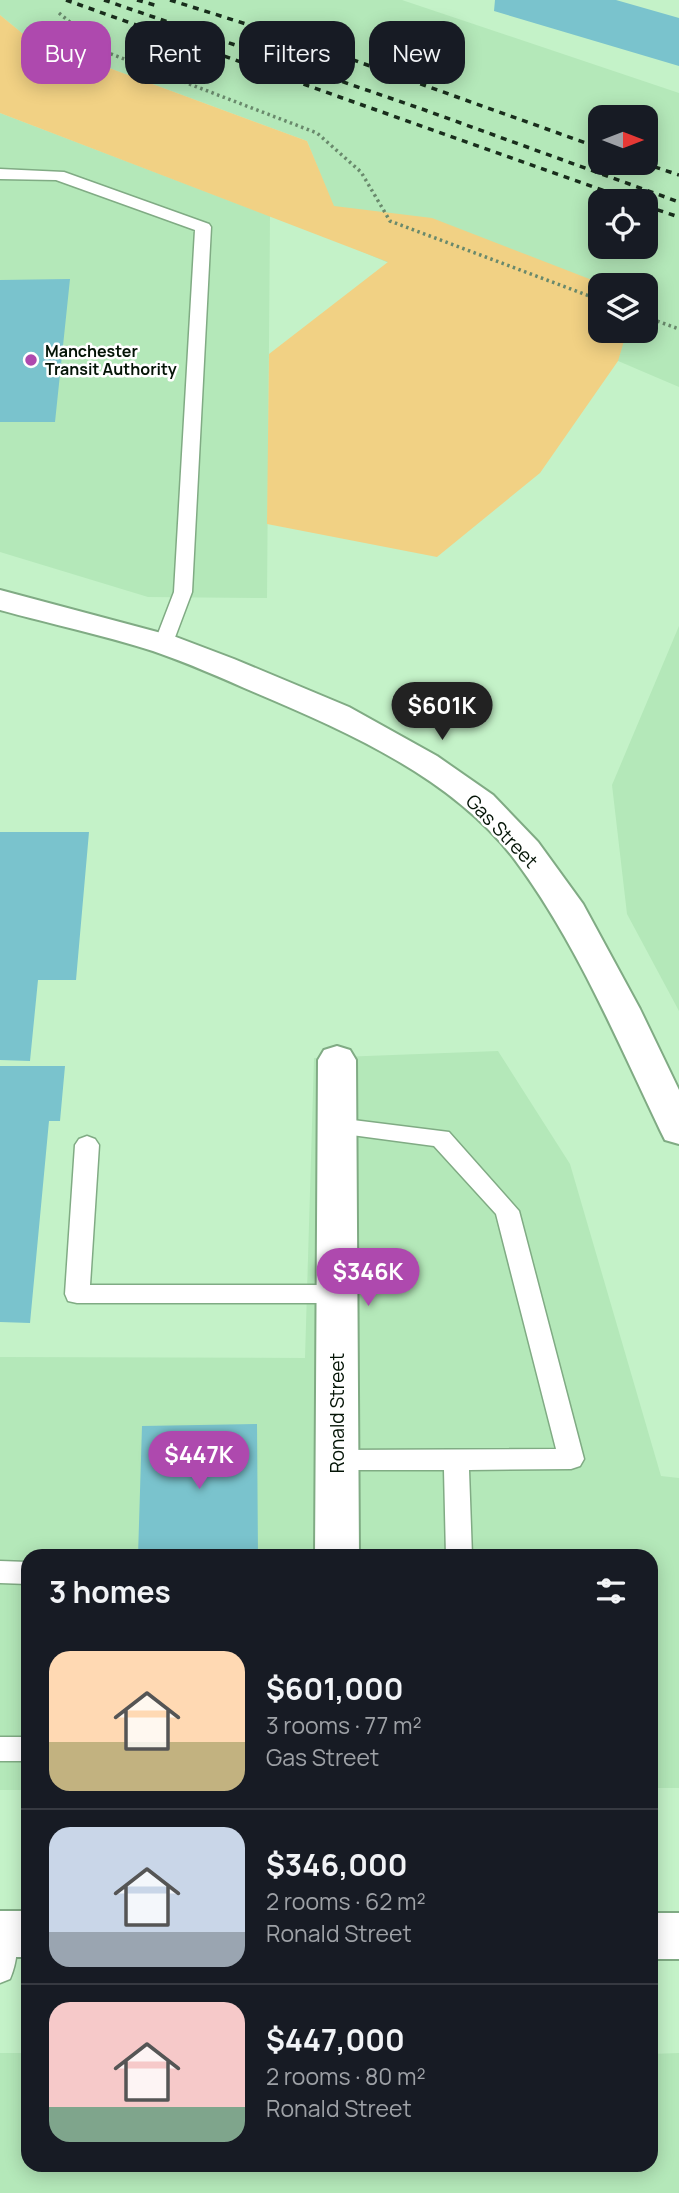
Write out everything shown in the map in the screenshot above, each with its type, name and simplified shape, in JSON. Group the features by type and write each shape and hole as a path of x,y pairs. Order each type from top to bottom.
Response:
{"street":[{"name":"Gas Street","path":"0,600 164,644 337,715 425,764 481,803 526,850 570,914 621,1009 679,1130"},
{"name":"Ronald Street","path":"337,1060 337,1549"},
{"path":"658,1936 679,1936"}],"lane":[{"path":"0,174 58,175 204,227 183,592 164,644"},
{"path":"337,1126 441,1138 507,1211 571,1459 337,1460"},
{"path":"87,1145 76,1294 337,1294"},
{"path":"456,1460 459,1549"},
{"path":"0,1572 21,1573"},
{"path":"0,1749 21,1749"}],"path":[{"path":"59,13 106,52 317,133 360,172 390,220 588,295"},
{"path":"658,321 679,329"}],"shaded area":[{"path":"0,0 402,0 465,21 369,21 369,84 465,84 465,21 679,93 679,387 349,246 307,141 153,84 225,84 225,21 125,21 125,74 111,69 111,21 21,21 21,32 0,15"},
{"path":"0,15 21,32 21,84 111,84 111,69 125,74 125,84 153,84 307,141 334,206 432,218 588,278 588,343 623,343 618,361 540,473 437,557 267,524 269,354 388,262 0,113"},
{"name":"Manchester Transit Authority","path":"0,113 270,216 267,598 148,597 0,552"},
{"path":"679,626 679,1011 627,914 612,785"},
{"path":"498,1051 570,1164 661,1476 679,1478 679,1788 658,1788 658,1549 21,1549 21,1790 0,1790 0,1357 305,1358 314,1058"},
{"path":"0,2053 21,2053 21,2172 658,2172 658,2054 679,2053 679,2193 0,2193"}],"building":[{"path":"495,0 616,0 679,18 679,66 494,11"},
{"name":"Manchester Transit Authority","path":"70,279 55,422 0,422 0,280"},
{"path":"0,832 89,832 76,980 38,980 30,1061 0,1060"},
{"path":"0,1066 65,1066 60,1121 49,1121 30,1323 0,1322"},
{"path":"257,1424 258,1549 138,1549 142,1426"}],"railway":[{"path":"66,0 599,189"},
{"path":"104,0 422,109 679,202"},
{"path":"137,0 158,6"},
{"path":"170,0 300,41 588,144"},
{"path":"658,168 679,175"},
{"path":"658,210 679,217"}],"place":[{"name":"Manchester Transit Authority","path":"31,360"}]}
